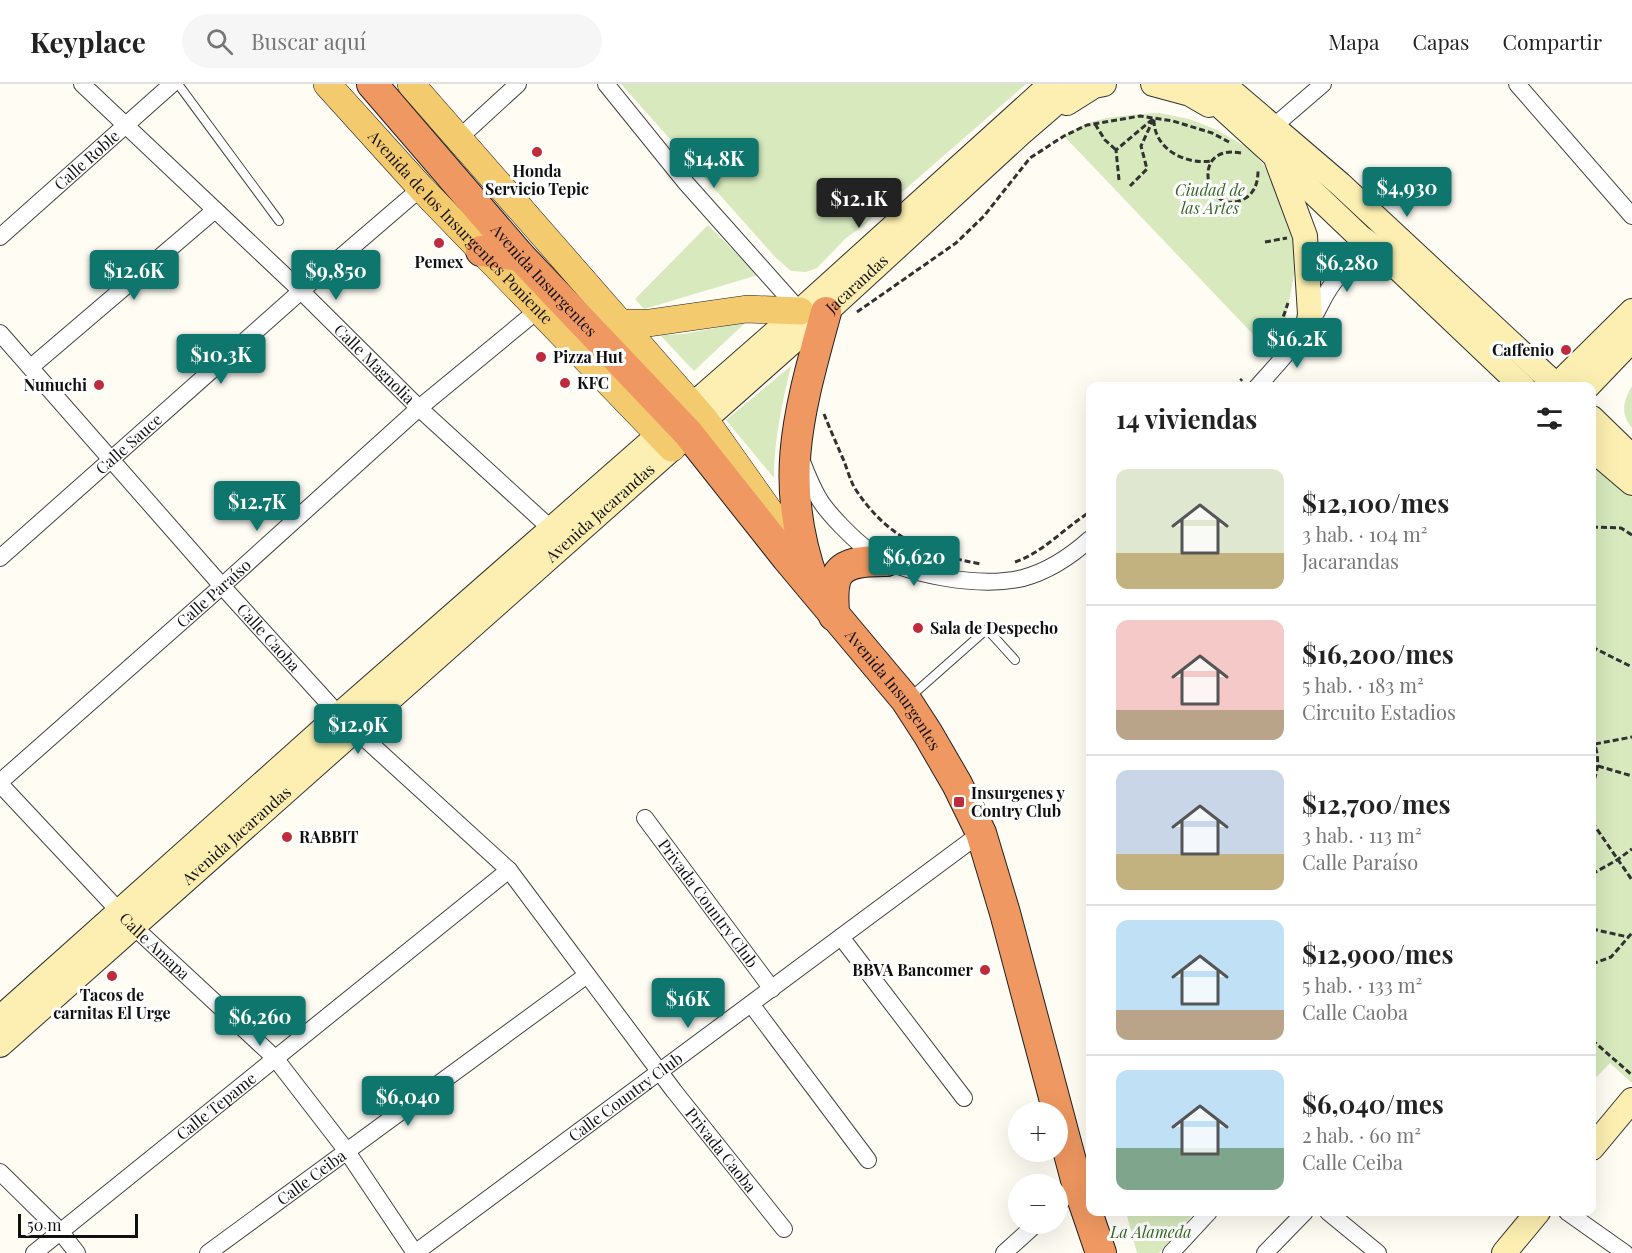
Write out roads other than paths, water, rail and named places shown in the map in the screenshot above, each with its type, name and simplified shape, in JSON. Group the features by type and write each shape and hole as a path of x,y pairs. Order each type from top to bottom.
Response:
{"highway":[{"name":"Avenida Insurgentes","path":"372,84 519,256 682,427 834,616 906,700 957,784 981,833"},
{"path":"481,250 519,256"},
{"path":"826,313 806,387 795,445 795,507 800,538 814,585 834,616"},
{"path":"834,616 835,581 842,570 856,563 887,561"},
{"path":"981,833 1083,1173"},
{"path":"1093,1216 1101,1253"}],"main road":[{"name":"Avenida de los Insurgentes Poniente","path":"327,84 421,188 538,310 682,427"},
{"path":"411,84 620,323 682,427"},
{"name":"Jacarandas","path":"826,313 1051,84"},
{"name":"Jacarandas","path":"682,427 826,313 1020,134 1078,84"},
{"path":"1020,134 1094,86 1104,84"},
{"path":"1153,84 1190,94 1234,133 1264,164 1381,252 1518,382"},
{"path":"1196,84 1234,133"},
{"path":"1223,84 1340,184 1552,382"},
{"path":"1264,164 1305,236 1310,314 1308,327"},
{"path":"620,323 649,324 747,309 826,313"},
{"path":"1560,382 1632,311"},
{"path":"1592,382 1632,340"},
{"path":"1596,423 1632,457"},
{"name":"Avenida Jacarandas","path":"0,1045 127,920 347,722 682,427"},
{"path":"1596,452 1632,483"},
{"name":"Avenida Jacarandas","path":"0,1018 127,920"},
{"path":"1596,1143 1632,1100"},
{"path":"1504,1253 1535,1216"}],"street":[{"name":"Calle Magnolia","path":"82,84 301,291 419,408 559,536"},
{"name":"Calle Roble","path":"0,237 172,84"},
{"path":"458,139 518,84"},
{"path":"606,84 686,183 826,313"},
{"path":"1273,128 1323,84"},
{"path":"1517,84 1632,216"},
{"name":"Calle Sauce","path":"0,558 301,291 421,188"},
{"path":"32,367 215,210"},
{"path":"1251,382 1282,360 1308,327 1320,308 1325,292 1342,273 1381,252"},
{"name":"Calle Paraíso","path":"0,783 419,408 538,310"},
{"name":"Calle Caoba","path":"0,333 222,586 347,722 509,870 660,1071"},
{"path":"795,445 818,498 856,539 887,561 936,576 982,582 1024,578 1068,558 1086,542"},
{"name":"Calle Amapa","path":"0,783 127,920 275,1058 346,1150 415,1253"},
{"name":"Privada Country Club","path":"645,818 772,988"},
{"name":"Calle Country Club","path":"415,1253 981,833"},
{"name":"Calle Tepame","path":"34,1253 509,870"},
{"path":"841,937 964,1098"},
{"name":"Calle Ceiba","path":"208,1253 587,975"},
{"path":"751,1004 868,1160"},
{"name":"Privada Caoba","path":"660,1071 784,1229"},
{"path":"0,1172 60,1231 77,1253"},
{"path":"1068,1192 1083,1173"},
{"path":"1171,1253 1205,1216"},
{"path":"1265,1253 1301,1216"},
{"path":"1333,1216 1378,1253"},
{"path":"1573,1216 1625,1253"},
{"path":"1004,1253 1025,1234"}],"lane":[{"path":"178,84 279,221"},
{"path":"906,700 987,629 1016,660"}],"place":[{"name":"Honda Servicio Tepic","path":"537,152"},
{"name":"Pemex","path":"439,243"},
{"name":"Caffenio","path":"1566,350"},
{"name":"Pizza Hut","path":"541,357"},
{"name":"KFC","path":"565,383"},
{"name":"Nunuchi","path":"99,385"},
{"name":"Sala de Despecho","path":"918,628"},
{"name":"Insurgenes y Contry Club","path":"959,802"},
{"name":"RABBIT","path":"287,837"},
{"name":"BBVA Bancomer","path":"985,970"},
{"name":"Tacos de carnitas El Urge","path":"112,976"}],"park label":[{"name":"Ciudad de las Artes","path":"1210,199"},
{"name":"La Alameda","path":"1151,1232"}]}
